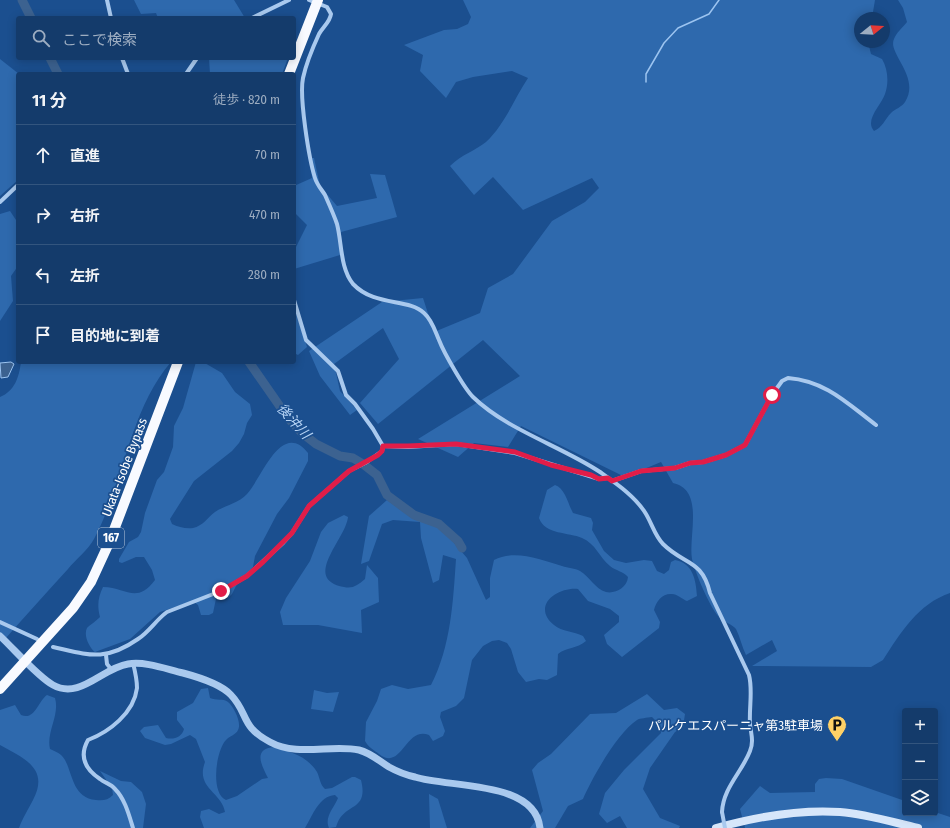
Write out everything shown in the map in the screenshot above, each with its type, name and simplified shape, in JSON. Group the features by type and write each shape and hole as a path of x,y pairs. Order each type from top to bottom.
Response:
{"highway":[{"path":"296,54 315,1"},
{"path":"290,72 294,60"},
{"name":"Ukata-Isobe Bypass","path":"0,689 82,596 100,565 177,364"}],"main road":[{"path":"716,828 774,816 816,812 840,812 918,828"}],"street":[{"path":"107,0 110,16"},
{"path":"256,16 289,0"},
{"path":"315,1 327,7 331,14 330,18 318,35 303,78 306,133 315,180 325,196 336,222 346,272 353,283 373,297 382,301 416,308 426,314 448,359 472,396 511,424 608,478 637,500 647,515 659,539 666,547 700,570 707,578 710,593 749,674 752,687 750,724 753,741 750,751 726,794 722,812 725,828"},
{"path":"123,60 127,72"},
{"path":"187,72 196,60"},
{"path":"0,202 16,188"},
{"path":"53,647 87,654 106,655 139,639 159,618 168,612 221,591 247,576 292,533 309,506 349,471 378,455 382,451 383,446 355,404 346,395 338,371 306,340 296,307"},
{"path":"612,481 641,471 675,468 690,463 703,462 726,455 745,445 772,395 782,381 788,378 828,390 848,401 876,425"},
{"path":"383,446 461,445 515,452 551,465 591,475 599,479 608,478"},
{"path":"0,622 37,639"},
{"path":"0,636 52,685 69,690 82,687 111,669 133,663 184,674 224,689 236,702 249,727 255,734 271,744 301,750 357,750 372,756 401,773 420,779 492,790 517,798 532,807 536,813 540,828"},
{"path":"106,655 107,664 111,669"},
{"path":"133,663 137,689 133,702 115,725 100,735 88,740 82,751 84,759 91,771 101,780 114,787 120,795 133,828"}],"shaded area":[{"path":"134,0 234,0 244,16 157,16 156,13 141,14"},
{"path":"463,0 875,0 873,12 854,12 854,48 870,48 871,54 882,59 886,67 887,85 885,94 872,117 871,122 871,127 874,131 881,126 891,113 904,104 909,93 907,75 893,45 896,35 907,22 903,8 898,0 950,0 950,593 929,604 911,620 883,660 871,667 752,666 777,651 772,640 746,655 736,629 721,619 715,612 703,589 692,559 691,549 693,515 689,495 683,487 673,483 661,462 625,477 521,426 508,447 474,443 458,457 418,439 520,376 483,340 378,424 360,403 399,359 383,328 334,364 340,391 357,410 350,415 320,376 309,351 382,302 423,298 434,332 480,313 488,288 513,274 552,221 585,202 599,188 592,178 523,210 493,177 474,195 450,166 459,158 482,145 493,135 528,78 512,71 473,77 456,82 446,98 420,71 423,55 404,45 444,30 457,29 468,24 471,17"},
{"path":"0,59 16,72 16,182 0,196"},
{"path":"209,60 287,60 283,72 210,72"},
{"path":"310,158 314,158 320,186 337,206 377,198 370,174 385,175 397,217 341,232 340,255 296,268 296,247 307,225 296,214 296,185 312,178"},
{"path":"10,211 16,220 16,269 11,276 13,301 0,321 0,214"},
{"path":"296,312 307,347 298,355 296,354"},
{"path":"11,362 14,364 8,377 1,378 0,363"},
{"path":"21,364 170,364 157,381 145,402 113,495 94,539 85,551 5,639 0,640 0,397 13,387 19,373"},
{"path":"195,364 206,364 222,373 235,392 250,404 252,415 239,443 232,451 194,481 170,519 172,524 179,527 197,527 215,512 240,500 253,487 265,466 281,447 289,443 298,444 308,453 308,461 289,498 277,514 255,556 253,567 236,586 228,598 223,592 217,594 213,613 209,615 201,615 198,605 193,601 160,612 130,639 95,652 88,642 86,631 87,628 100,617 98,602 103,587 136,593 142,592 155,580 152,570 144,557 136,557 122,563 119,562 119,559 129,542 138,537 141,532 145,513 157,480 164,472 173,447 174,426 183,408"},
{"path":"555,485 564,493 573,513 591,518 593,523 592,530 604,551 614,560 626,563 644,560 652,561 657,571 664,574 669,570 671,562 675,560 681,562 690,568 696,584 697,596 687,601 672,594 660,598 654,610 660,622 659,628 622,657 607,644 604,635 619,622 619,616 610,609 588,601 578,589 562,591 550,599 546,605 545,611 548,618 557,627 583,636 586,641 583,644 564,650 558,654 557,675 547,680 539,679 526,682 518,672 511,649 507,643 499,640 492,641 483,646 472,660 464,698 456,706 441,712 440,717 445,731 443,736 433,741 429,735 421,734 414,737 399,754 393,757 387,758 379,754 369,747 365,741 366,722 377,701 381,689 392,685 408,689 431,685 438,670 450,624 456,559 443,555 439,580 433,583 421,538 420,522 393,520 382,524 369,561 361,564 369,516 387,500 407,514 438,527 449,537 467,558 486,600 490,597 490,578 494,560 511,555 519,555 537,559 578,570 602,590 606,592 617,591 623,587 627,581 628,577 624,573 610,566 587,541 577,536 552,530 546,527 539,518 547,490"},
{"path":"344,515 348,517 329,557 326,567 326,576 332,583 344,587 353,587 365,579 367,565 378,578 379,602 361,610 362,633 318,625 283,625 280,612 286,598 310,561 321,532 328,523"},
{"path":"208,688 210,698 224,700 230,704 237,715 239,723 237,732 227,739 222,745 217,762 216,781 221,796 226,800 237,796 262,779 268,778 260,759 263,751 267,748 274,747 298,755 308,762 317,772 325,789 332,788 352,777 361,780 363,789 360,801 344,813 339,819 336,827 329,828 328,824 330,813 338,798 335,795 329,796 321,802 305,828 204,828 200,817 201,811 209,809 219,814 225,812 223,805 203,778 205,762 196,739 190,735 171,744 165,745 145,738 140,731 144,727 158,725 166,738 169,739 180,736 184,729 177,720 177,712 193,703 201,689"},
{"path":"314,690 327,693 339,692 333,712 311,709"},
{"path":"647,694 664,710 677,708 685,714 683,727 675,732 650,768 643,789 660,818 680,826 679,828 627,828 620,816 607,823 599,814 605,793 624,770 661,733 659,724 652,717 637,720 622,734 606,756 583,799 568,806 555,828 530,828 543,811 532,770 538,763 551,754 590,714 616,713"},
{"path":"47,695 55,698 56,704 55,717 49,743 50,749 58,753 65,760 78,790 88,798 96,800 105,800 111,797 113,795 112,788 100,771 121,781 131,782 142,792 146,804 143,828 19,828 33,800 37,789 38,780 32,765 0,745 0,710 15,705 21,715 30,715 36,710"},
{"path":"819,779 842,779 902,800 902,816 938,816 938,813 950,817 950,828 745,828 740,809 760,786 770,793 815,792 815,784"},
{"path":"429,794 438,799 447,828 430,828"}],"waterway":[{"name":"後沖川","path":"22,0 30,16"},
{"path":"646,82 646,74 664,43 678,28 709,14 719,0"},
{"name":"後沖川","path":"51,60 57,72"},
{"name":"後沖川","path":"250,364 288,418 302,433 316,444 340,456 353,458 363,464 377,475 387,495 414,515 439,524 458,541 462,548"}],"place":[{"name":"パルケエスパーニャ第3駐車場","path":"837,742"}],"route":[{"path":"221,591 247,576 263,562 292,533 309,506 349,471 378,455 382,451 383,446 456,444 515,452 551,465 591,475 599,479 608,478 612,481 641,471 675,468 690,463 703,462 726,455 745,445 772,395"}]}
